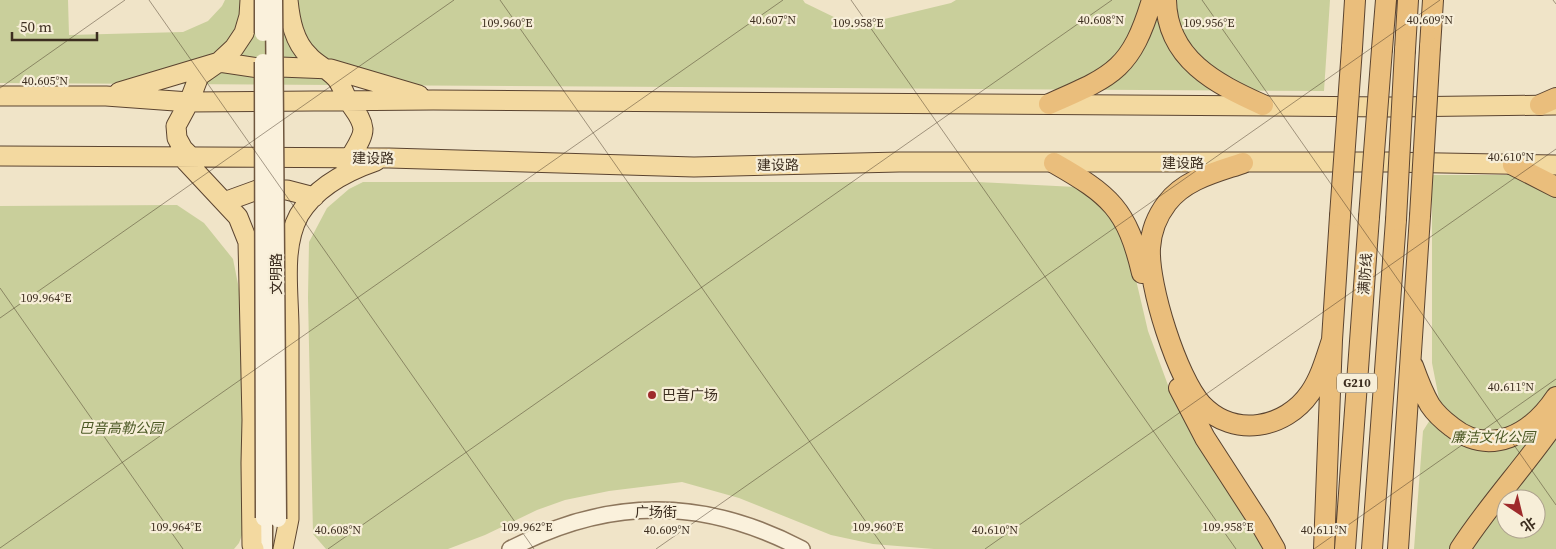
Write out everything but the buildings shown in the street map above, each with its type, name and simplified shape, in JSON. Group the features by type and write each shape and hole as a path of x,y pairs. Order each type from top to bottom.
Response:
{"highway":[{"path":"1049,104 1102,80 1124,62 1140,37 1152,0"},
{"path":"1166,0 1174,33 1186,56 1194,65 1222,86 1263,105"},
{"path":"1324,549 1332,340 1354,0"},
{"name":"满防线","path":"1345,548 1386,0"},
{"name":"满防线","path":"1372,549 1396,220 1408,0"},
{"path":"1398,549 1433,0"},
{"path":"1054,163 1101,192 1114,205 1121,216 1136,248 1152,319 1182,394 1196,424 1213,453 1260,523 1275,549"},
{"path":"1243,163 1199,178 1181,190 1167,203 1153,229 1150,253 1155,290 1166,328 1186,381 1203,406 1223,420 1239,425 1265,425 1279,420 1292,412 1310,393 1321,372 1332,340"},
{"path":"1513,165 1556,187"},
{"path":"1410,360 1426,398 1441,418 1465,436 1480,441 1493,442 1523,431 1538,420 1556,397"},
{"path":"1460,549 1480,519 1536,450 1556,421"}],"main road":[{"path":"250,0 249,16 244,33 234,48 219,62 199,76 175,130 179,144 186,156 238,217 248,242 252,420 252,545 254,549"},
{"name":"文明路","path":"262,0 271,518 278,549"},
{"name":"文明路","path":"264,549 271,518 274,0"},
{"path":"288,0 293,28 300,44 309,56 338,80 348,101 361,121 363,129 360,140 340,178"},
{"path":"106,96 219,62 259,68 324,68 407,90 433,100"},
{"path":"0,96 106,96 189,102 433,100 1392,107 1551,103"},
{"name":"建设路","path":"0,156 389,158 694,168 899,162 1388,162 1556,165"},
{"path":"283,549 289,520 289,256 291,238 296,222 303,210 326,186 359,168 389,158"},
{"path":"224,202 257,190 287,190 314,197"}],"street":[{"name":"广场街","path":"510,549 547,532 590,518 621,512 657,510 699,513 725,518 773,535 802,549"}],"green space":[{"path":"0,0 68,0 69,35 183,32 208,21 225,0 803,0 805,3 840,20 876,21 951,3 956,0 1330,0 1324,91 0,83"},
{"name":"廉洁文化公园","path":"1432,175 1556,175 1556,549 1414,549 1423,431 1440,404 1432,363"},
{"path":"363,182 978,182 1076,187 1101,200 1129,250 1148,331 1172,396 1264,549 934,549 873,544 831,535 739,498 682,482 609,491 565,500 537,510 485,535 448,549 326,549 313,534 308,298 309,242 327,208 349,189"},
{"name":"巴音高勒公园","path":"177,205 204,223 233,259 241,299 244,530 239,543 234,549 0,549 0,206"}],"place":[{"name":"巴音广场","path":"652,395"}]}
